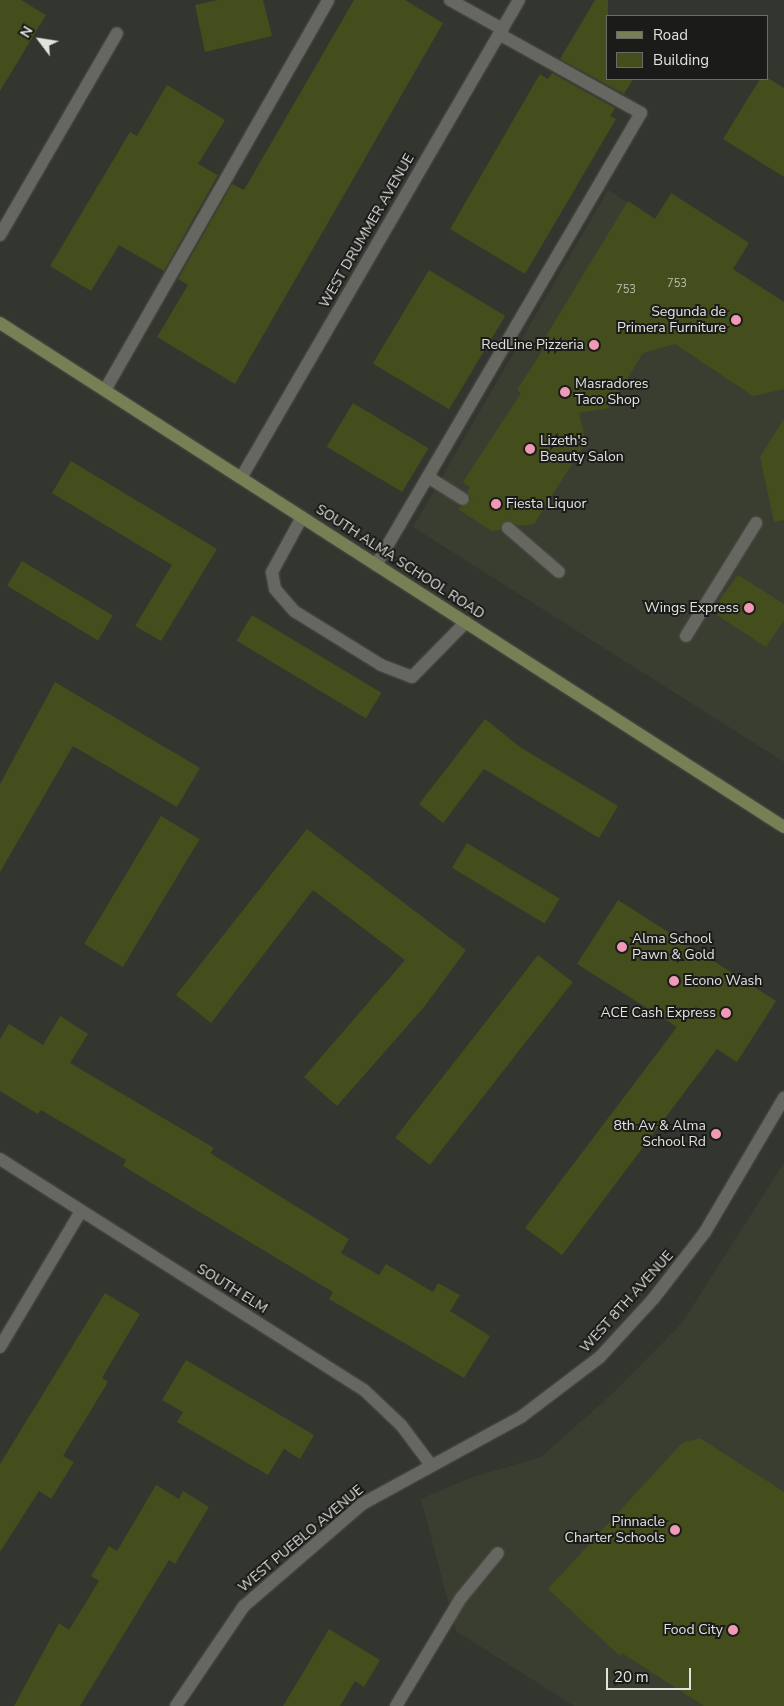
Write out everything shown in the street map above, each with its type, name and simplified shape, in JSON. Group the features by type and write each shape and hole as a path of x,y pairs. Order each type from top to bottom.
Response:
{"main road":[{"name":"SOUTH ALMA SCHOOL ROAD","path":"0,323 784,827"}],"street":[{"path":"105,390 328,0"},
{"path":"376,565 642,113 450,0"},
{"name":"WEST DRUMMER AVENUE","path":"241,478 519,0"},
{"path":"0,235 116,33"},
{"path":"428,477 463,499"},
{"path":"302,517 272,572 275,589 294,611 381,665 412,677 466,622"},
{"path":"686,636 756,523"},
{"path":"508,528 559,572"},
{"name":"WEST 8TH AVENUE","path":"431,1465 521,1417 600,1357 654,1298 705,1232 784,1098"},
{"name":"SOUTH ELM","path":"0,1159 364,1390 401,1425 431,1465"},
{"path":"0,1347 81,1211"},
{"name":"WEST PUEBLO AVENUE","path":"176,1706 244,1606 362,1504 431,1465"},
{"path":"396,1706 461,1598 498,1553"}],"shaded area":[{"path":"608,190 784,302 784,762 413,527"},
{"path":"784,1163 784,1706 574,1706 456,1631 421,1499 470,1478 541,1457 613,1393 682,1323"}],"building":[{"path":"0,0 21,0 46,15 0,91"},
{"path":"218,0 263,0 272,36 205,52 195,5"},
{"path":"354,0 405,0 443,23 235,384 157,337 188,285 178,279 232,184 244,190"},
{"path":"595,0 608,0 608,15 606,15 606,80 632,80 624,94 560,59"},
{"path":"552,73 615,108 610,116 616,119 525,274 450,229 540,74 548,79"},
{"path":"769,79 784,88 784,177 723,139 759,80"},
{"path":"167,85 225,120 198,164 218,175 164,271 119,245 91,291 50,266 130,132 137,136"},
{"path":"671,193 749,243 733,269 784,302 784,389 753,396 675,344 643,353 609,408 579,413 586,442 534,524 519,526 506,520 500,530 492,531 458,509 471,500 467,492 470,487 463,482 521,393 517,390 544,348 540,346 628,201 655,219"},
{"path":"429,270 505,316 449,409 373,363"},
{"path":"353,403 428,448 402,492 327,447"},
{"path":"784,419 784,520 774,522 760,457"},
{"path":"71,461 217,549 161,641 135,626 172,565 52,493"},
{"path":"22,561 113,616 98,640 7,586"},
{"name":"Wings Express","path":"738,575 784,604 784,620 766,647 711,611"},
{"path":"252,615 381,693 366,718 237,641"},
{"path":"55,682 200,768 177,807 73,746 0,872 0,784"},
{"path":"485,719 520,747 618,806 599,838 484,769 443,823 419,804"},
{"path":"161,816 200,839 123,967 84,944"},
{"path":"307,829 466,950 424,1007 337,1106 304,1077 405,960 313,890 211,1023 176,995"},
{"path":"467,843 560,899 545,923 452,868"},
{"path":"618,900 776,1001 737,1062 717,1049 562,1255 525,1228 677,1027 577,964"},
{"path":"538,955 573,982 430,1165 395,1138"},
{"path":"60,1016 88,1034 70,1063 214,1148 210,1153 349,1239 341,1253 379,1275 386,1264 433,1292 438,1283 460,1295 450,1311 490,1336 464,1378 329,1299 333,1292 123,1166 126,1160 41,1110 38,1114 0,1091 0,1039 9,1024 43,1045"},
{"path":"105,1293 140,1314 102,1378 108,1382 63,1456 74,1462 51,1499 39,1491 0,1552 0,1464"},
{"path":"186,1360 314,1435 300,1459 284,1449 268,1475 177,1422 183,1412 162,1400"},
{"path":"700,1438 784,1492 784,1706 704,1706 622,1653 620,1656 548,1589 682,1443"},
{"path":"156,1485 179,1499 183,1491 209,1507 175,1564 169,1560 80,1706 14,1706 59,1623 69,1630 99,1581 91,1576 109,1546 117,1551"},
{"path":"329,1629 380,1660 364,1687 355,1681 340,1706 283,1706"}],"place":[{"name":"Segunda de Primera Furniture","path":"736,320"},
{"name":"RedLine Pizzeria","path":"594,345"},
{"name":"Masradores Taco Shop","path":"565,392"},
{"name":"Lizeth's Beauty Salon","path":"530,449"},
{"name":"Fiesta Liquor","path":"496,504"},
{"name":"Wings Express","path":"749,608"},
{"name":"Alma School Pawn & Gold","path":"622,947"},
{"name":"Econo Wash","path":"674,981"},
{"name":"ACE Cash Express","path":"726,1013"},
{"name":"8th Av & Alma School Rd","path":"716,1134"},
{"name":"Pinnacle Charter Schools","path":"675,1530"},
{"name":"Food City","path":"733,1630"}]}
